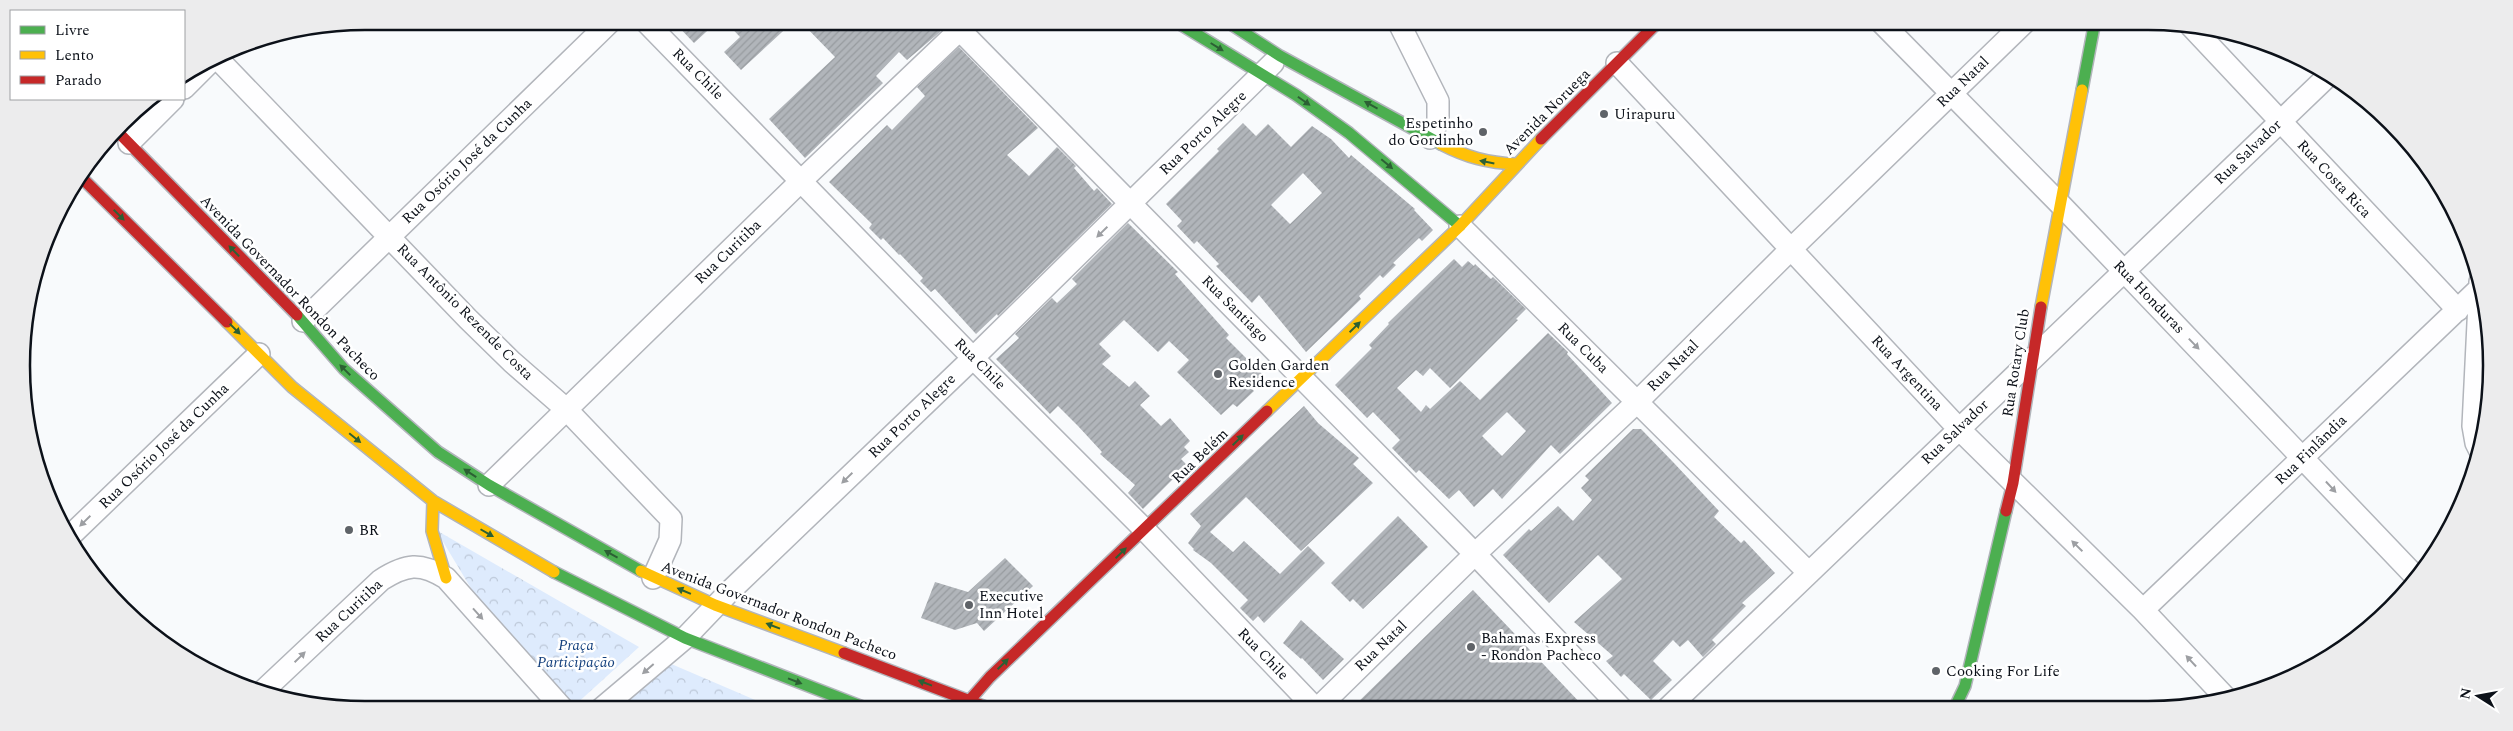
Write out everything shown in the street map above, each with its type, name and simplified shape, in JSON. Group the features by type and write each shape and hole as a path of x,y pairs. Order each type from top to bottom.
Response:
{"main road":[{"name":"Rua Cuba","path":"1190,30 1296,95 1349,133 1460,226"},
{"path":"1240,30 1280,56 1460,154 1490,163 1516,164"},
{"name":"Avenida Noruega","path":"1460,226 1516,164 1650,30"},
{"name":"Rua Rotary Club","path":"1959,701 1965,686 2013,483 2031,360 2093,30"},
{"name":"Avenida Governador Rondon Pacheco","path":"123,137 303,321 344,369 438,452 489,486 653,578 715,605 956,701"},
{"path":"1460,154 1473,168"},
{"path":"1481,186 1484,199"},
{"path":"82,187 292,387 432,501 575,585 685,638 847,701"},
{"name":"Rua Belém","path":"969,701 990,677 1460,226"},
{"path":"432,501 430,516 434,545 446,578"}],"street":[{"name":"Rua Osório José da Cunha","path":"303,321 602,30"},
{"name":"Rua Chile","path":"654,30 802,180 973,358 1145,530 1309,701"},
{"name":"Rua Curitiba","path":"489,486 566,408 954,30"},
{"name":"Rua Santiago","path":"966,30 1131,204 1475,554 1614,701"},
{"path":"1402,30 1438,101 1438,121 1430,138"},
{"name":"Rua Honduras","path":"1889,30 2060,204 2412,573"},
{"name":"Rua Natal","path":"1323,701 1475,554 1637,402 1792,248 2017,30"},
{"name":"Rua Costa Rica","path":"2198,34 2458,310"},
{"name":"Rua Porto Alegre","path":"610,701 685,638 715,605 973,358 1280,56"},
{"name":"Rua Antônio Rezende Costa","path":"222,63 500,350 566,408 671,519 670,540 653,578"},
{"name":"Rua Argentina","path":"1617,63 1792,248 1959,429 2143,610 2221,693"},
{"path":"185,87 195,77"},
{"name":"Rua Salvador","path":"1675,701 2323,80"},
{"path":"123,137 172,100"},
{"name":"Rua Cuba","path":"1460,226 1809,573"},
{"name":"Rua Finlândia","path":"2143,610 2475,293"},
{"path":"2475,439 2473,426 2479,317"},
{"name":"Rua Osório José da Cunha","path":"74,532 259,354"},
{"name":"Rua Curitiba","path":"268,686 363,596 381,580 400,568 432,569 446,578"},
{"path":"446,578 556,701"}],"green space":[{"name":"Praça Participação","path":"436,530 639,647 580,701 570,701 475,595"},
{"name":"Praça Participação","path":"669,663 757,701 629,701"}],"building":[{"path":"682,30 708,30 694,43"},
{"path":"733,30 784,30 741,70 724,52 740,37"},
{"path":"809,30 940,30 940,32 907,60 899,52 876,76 883,83 805,158 769,119 835,57"},
{"path":"959,47 1038,128 1007,155 1029,176 1057,147 1076,166 1074,168 1094,191 1097,188 1112,204 998,316 997,314 976,334 935,289 931,292 920,281 923,278 883,238 881,240 869,228 872,224 829,182 887,125 892,130 925,96 917,87"},
{"path":"1243,123 1256,136 1268,124 1291,147 1312,126 1331,139 1349,158 1351,155 1415,209 1433,230 1422,241 1419,238 1393,263 1396,265 1383,278 1380,275 1359,296 1361,299 1306,352 1259,295 1252,303 1216,266 1219,264 1197,241 1194,244 1177,226 1182,221 1166,204 1219,151 1217,149","holes":["1303,173 1322,193 1290,224 1271,205"]},
{"path":"1128,223 1178,272 1175,274 1229,335 1226,338 1262,374 1250,387 1254,391 1237,407 1233,404 1221,415 1177,372 1189,360 1169,341 1158,352 1124,320 1099,344 1111,356 1102,364 1129,387 1135,381 1150,396 1140,405 1161,426 1170,418 1190,441 1184,447 1189,452 1181,459 1187,465 1143,509 1128,493 1135,485 1100,454 1102,452 1078,426 1058,406 1050,414 996,359 1019,338 1015,334 1052,298 1057,303 1077,284 1072,279"},
{"path":"1454,259 1462,267 1468,261 1474,266 1475,264 1491,279 1493,277 1526,309 1516,319 1518,320 1450,388 1430,368 1423,376 1416,370 1397,388 1421,412 1426,405 1430,409 1460,381 1480,400 1548,333 1568,352 1567,354 1612,403 1560,454 1551,445 1502,499 1493,489 1474,507 1459,490 1449,499 1419,470 1416,473 1392,448 1400,440 1373,412 1367,418 1335,385 1372,348 1369,345 1388,323","holes":["1507,412 1526,431 1502,456 1482,436"]},
{"path":"1304,406 1318,423 1359,458 1353,464 1373,483 1301,551 1246,497 1210,532 1233,552 1244,541 1280,574 1308,546 1325,563 1264,623 1258,616 1253,621 1240,608 1248,600 1211,563 1193,550 1188,543 1201,526 1190,514"},
{"path":"1633,429 1641,429 1719,511 1714,517 1741,543 1744,540 1775,573 1742,603 1746,606 1712,640 1716,644 1703,657 1688,640 1680,647 1673,640 1653,661 1672,680 1651,700 1624,674 1621,677 1606,661 1613,656 1574,622 1622,579 1598,555 1549,603 1503,555 1529,529 1531,531 1558,506 1573,521 1592,500 1581,488 1589,480 1585,476"},
{"path":"1398,516 1428,547 1363,609 1353,599 1350,602 1331,583"},
{"name":"Executive Inn Hotel","path":"1005,558 1033,586 984,631 977,623 955,630 921,618 935,582 968,592"},
{"name":"Bahamas Express - Rondon Pacheco","path":"1473,590 1578,701 1359,701"},
{"path":"1301,620 1344,659 1323,680 1302,658 1283,643"}],"traffic: fast":[{"path":"1190,30 1296,95 1349,133 1460,226"},
{"path":"1240,30 1280,56 1441,144"},
{"path":"2082,90 2093,30"},
{"path":"297,315 344,369 438,452 489,485 641,571"},
{"path":"1958,701 1965,686 2006,511"},
{"path":"554,572 685,638 847,701"}],"traffic: slow":[{"path":"2041,307 2082,90"},
{"path":"1267,411 1460,226 1541,139"},
{"path":"1441,144 1477,158 1516,164"},
{"path":"227,322 292,387 433,501 554,572"},
{"path":"433,501 432,531 446,578"},
{"path":"641,571 715,605 844,653"}],"traffic: jam":[{"path":"1541,139 1650,30"},
{"path":"121,135 297,315"},
{"path":"85,181 227,322"},
{"path":"2006,511 2013,483 2041,307"},
{"path":"969,701 990,677 1267,411"},
{"path":"844,653 970,701"}],"place":[{"name":"Uirapuru","path":"1604,114"},
{"name":"Espetinho do Gordinho","path":"1483,132"},
{"name":"Golden Garden Residence","path":"1218,374"},
{"name":"BR","path":"349,530"},
{"name":"Executive Inn Hotel","path":"969,605"},
{"name":"Bahamas Express - Rondon Pacheco","path":"1471,647"},
{"name":"Cooking For Life","path":"1936,671"}]}
